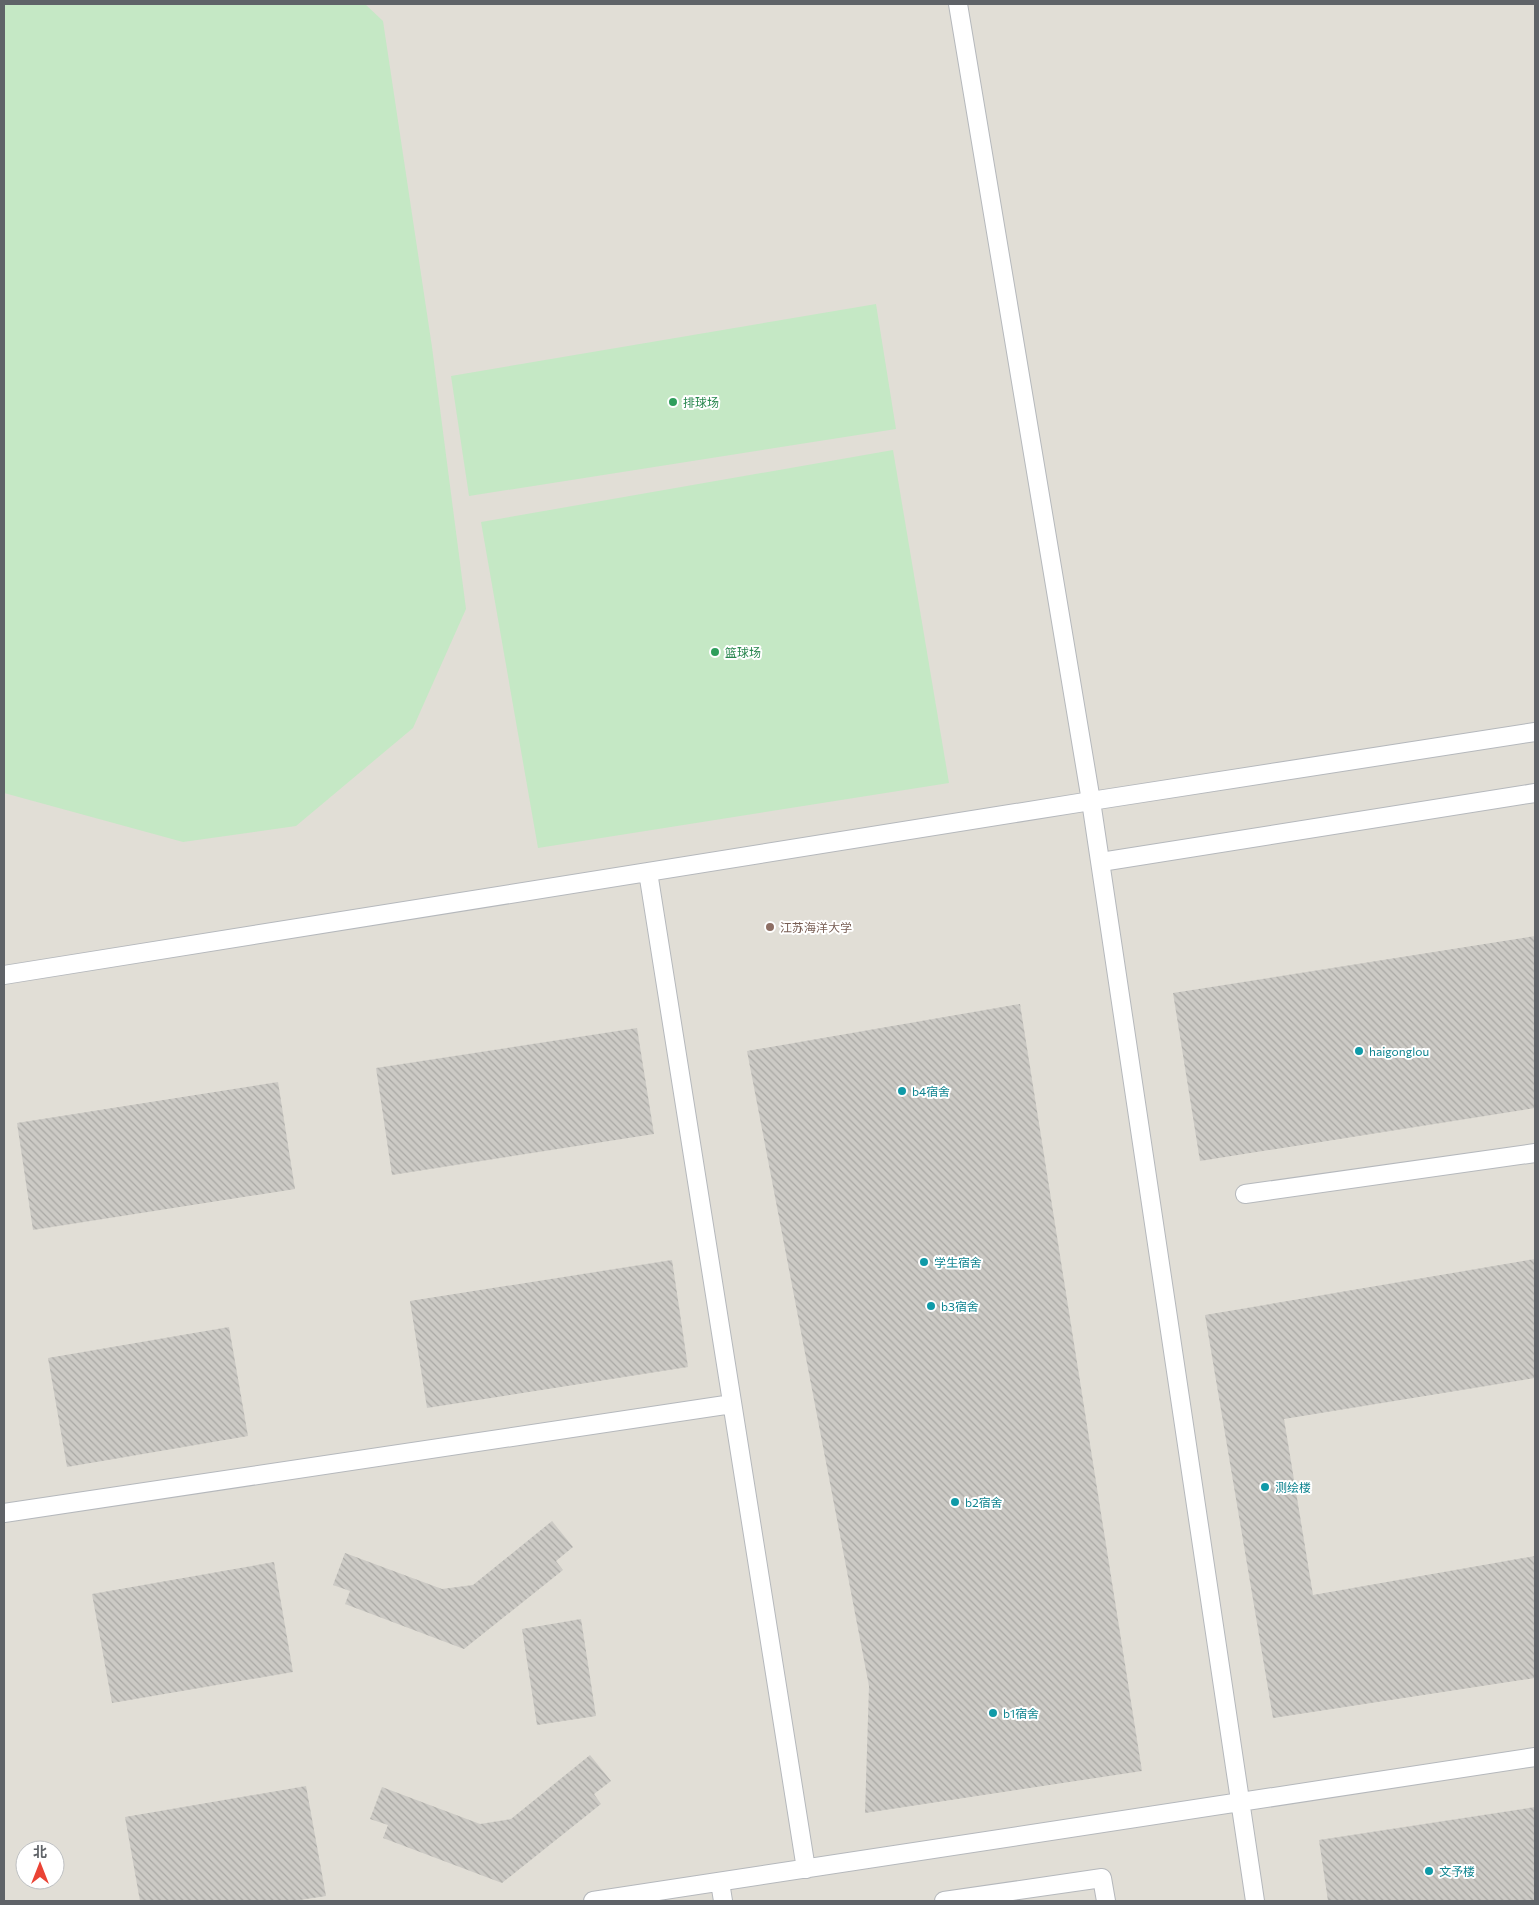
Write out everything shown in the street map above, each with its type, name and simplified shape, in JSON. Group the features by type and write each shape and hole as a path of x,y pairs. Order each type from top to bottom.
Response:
{"lane":[{"path":"958,4 1092,801 1255,1901"},
{"path":"4,975 1535,732"},
{"path":"1101,862 1535,793"},
{"path":"648,872 806,1869"},
{"path":"1245,1194 1535,1153"},
{"path":"4,1513 732,1404"},
{"path":"593,1901 1535,1757"},
{"path":"944,1901 1102,1878 1106,1901"},
{"path":"720,1882 723,1901"}],"shaded area":[{"name":"江苏海洋大学","path":"4,4 1535,4 1535,1901 4,1901"}],"green space":[{"path":"4,4 365,4 383,21 432,347 466,609 413,728 296,826 183,842 4,793"},
{"name":"排球场","path":"876,304 896,429 469,496 451,376"},
{"name":"篮球场","path":"893,450 949,783 538,848 481,522"}],"building":[{"name":"haigonglou","path":"1535,936 1535,1108 1200,1161 1173,993"},
{"name":"学生宿舍","path":"1020,1004 1142,1771 865,1813 869,1686 747,1051"},
{"path":"637,1028 654,1134 392,1175 376,1068"},
{"path":"278,1082 295,1189 33,1230 17,1123"},
{"name":"测绘楼","path":"1535,1259 1535,1378 1284,1419 1313,1595 1535,1556 1535,1678 1273,1718 1205,1315"},
{"path":"672,1260 688,1367 427,1408 410,1301"},
{"path":"229,1327 248,1436 67,1467 48,1358"},
{"path":"552,1521 573,1547 556,1561 563,1570 464,1649 345,1604 350,1591 333,1585 345,1553 442,1589 473,1585"},
{"path":"274,1562 293,1672 112,1703 92,1594"},
{"path":"581,1619 596,1716 537,1725 522,1629"},
{"path":"590,1755 611,1781 594,1794 601,1804 502,1883 383,1838 388,1825 370,1819 382,1787 480,1824 511,1819"},
{"path":"306,1786 326,1896 293,1901 140,1901 125,1817"},
{"name":"文予楼","path":"1535,1807 1535,1901 1328,1901 1319,1840"}],"place":[{"name":"排球场","path":"673,402"},
{"name":"篮球场","path":"715,652"},
{"name":"江苏海洋大学","path":"770,927"},
{"name":"haigonglou","path":"1359,1051"},
{"name":"b4宿舍","path":"902,1091"},
{"name":"学生宿舍","path":"924,1262"},
{"name":"b3宿舍","path":"931,1306"},
{"name":"测绘楼","path":"1265,1487"},
{"name":"b2宿舍","path":"955,1502"},
{"name":"b1宿舍","path":"993,1713"},
{"name":"文予楼","path":"1429,1871"}]}
